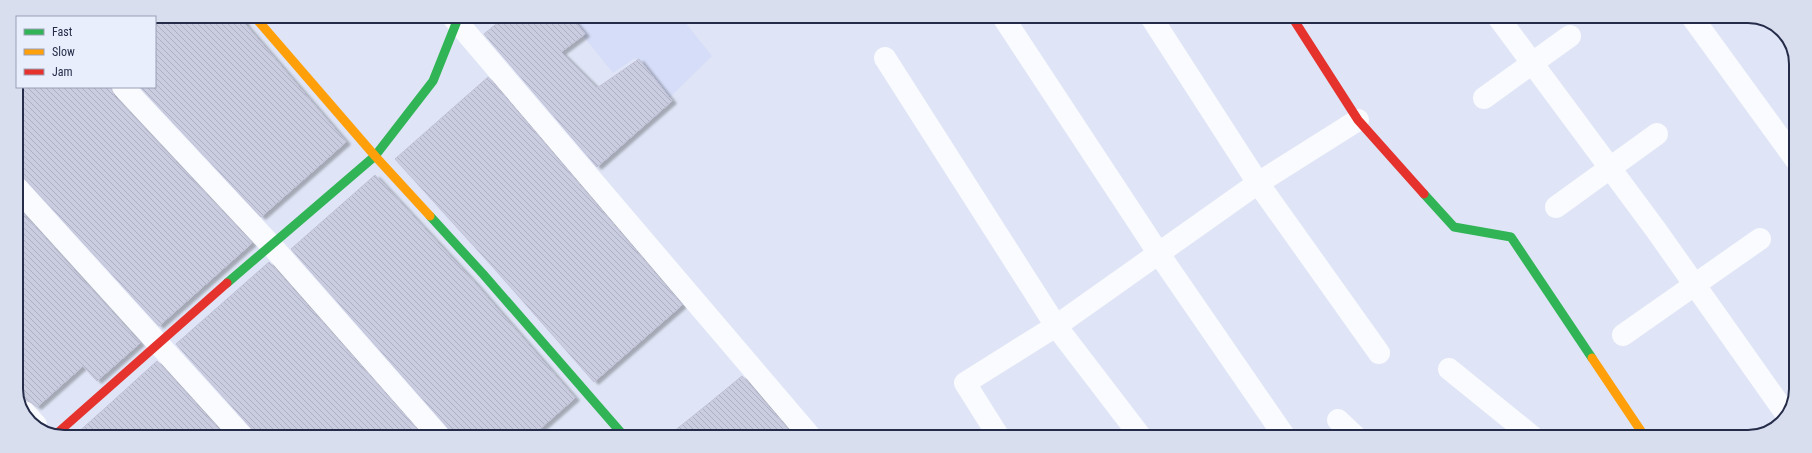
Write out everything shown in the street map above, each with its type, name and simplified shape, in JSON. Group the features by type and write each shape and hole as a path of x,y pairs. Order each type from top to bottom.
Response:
{"street":[{"path":"260,23 375,156 483,274 619,430"},
{"path":"61,430 270,244 375,156 433,81 455,23"},
{"path":"461,23 805,430"},
{"path":"1007,23 1159,254 1280,430"},
{"path":"1155,23 1258,183 1379,353"},
{"path":"1296,23 1358,120 1454,227 1511,237 1640,430"},
{"path":"1502,23 1695,285 1784,411"},
{"path":"1696,23 1789,150"},
{"path":"1484,98 1570,36"},
{"path":"885,58 1056,326 1135,430"},
{"path":"125,88 270,244 434,430"},
{"path":"995,430 965,383 1056,326 1258,183 1358,120"},
{"path":"1556,207 1657,134"},
{"path":"23,196 236,430"},
{"path":"1623,335 1760,239"},
{"path":"1449,369 1524,430"},
{"path":"1338,420 1349,430"}],"shaded area":[{"path":"573,23 686,23 712,56 669,98 635,58 613,73"}],"building":[{"path":"156,23 245,23 346,142 261,217 141,88 156,88"},
{"path":"497,23 576,23 585,34 561,52 597,88 639,59 672,101 597,167 484,34"},
{"path":"488,77 682,305 594,382 395,159"},
{"path":"23,88 111,88 114,96 252,243 159,326 23,178"},
{"path":"375,175 474,282 575,398 539,430 449,430 291,249"},
{"path":"23,214 140,343 97,381 83,366 37,407 28,400 24,400 23,392"},
{"path":"269,262 418,430 252,430 176,344"},
{"path":"157,361 220,430 81,430"},
{"path":"742,376 789,430 676,430"}],"traffic: fast":[{"path":"227,283 375,156 433,81 456,23"},
{"path":"1424,194 1454,227 1511,237 1592,358"},
{"path":"430,216 483,274 619,430"}],"traffic: slow":[{"path":"260,23 375,156 430,216"},
{"path":"1592,358 1640,430"}],"traffic: jam":[{"path":"1296,23 1358,120 1424,194"},
{"path":"61,430 227,283"}]}
